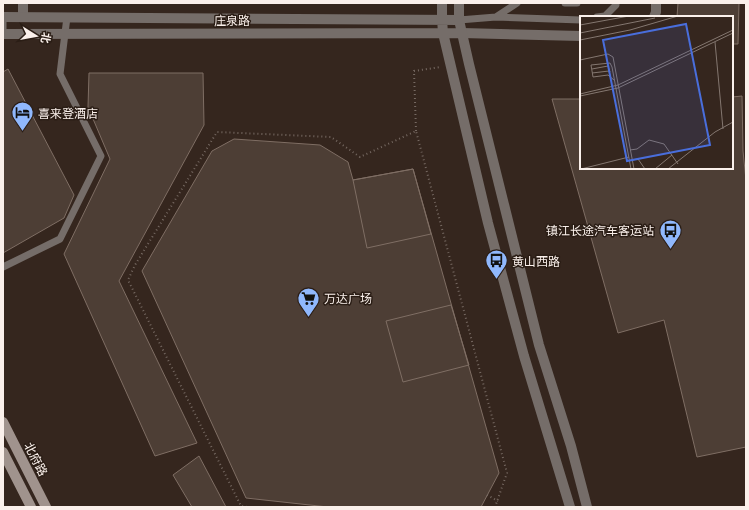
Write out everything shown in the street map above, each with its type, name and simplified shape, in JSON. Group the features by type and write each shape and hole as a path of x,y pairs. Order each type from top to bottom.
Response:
{"main road":[{"name":"北府路","path":"3,422 46,507"},
{"path":"3,452 31,507"}],"street":[{"path":"23,3 23,17"},
{"path":"442,3 442,19 451,66 492,238 524,356 570,507"},
{"path":"459,3 459,20 462,33 539,345 571,446 587,507"},
{"path":"654,16 656,3"},
{"name":"庄泉路","path":"3,17 459,20"},
{"name":"庄泉路","path":"3,33 462,33 580,36"}],"lane":[{"path":"496,17 517,3"},
{"path":"565,3 577,3"},
{"path":"605,16 616,3"},
{"path":"3,17 3,33"},
{"path":"3,267 60,239 101,156 60,74 67,17"},
{"path":"459,20 496,17 580,20"}],"path":[{"path":"451,66 414,71 416,131 508,473 495,507"},
{"path":"247,507 241,506 128,280 135,265 217,132 331,137 360,157 416,131"},
{"path":"487,495 498,501"}],"building":[{"path":"678,3 739,3 738,44 733,44 733,16 677,16"},
{"name":"喜来登酒店","path":"8,69 74,195 64,218 3,253 3,72"},
{"path":"89,73 203,73 204,125 119,281 197,443 155,456 64,254 110,159 88,107"},
{"name":"镇江长途汽车客运站","path":"742,96 743,151 746,180 746,447 697,457 664,320 618,333 552,99 580,99 580,169 733,169 733,97"},
{"name":"万达广场","path":"234,139 320,145 348,162 353,180 413,169 499,473 481,507 328,507 246,498 142,271 212,151"},
{"path":"413,169 431,234 367,248 353,180"},
{"path":"451,305 469,365 403,382 386,321"},
{"path":"199,456 226,507 192,507 173,475"}],"place":[{"name":"喜来登酒店","path":"22,132"},
{"name":"镇江长途汽车客运站","path":"670,250"},
{"name":"黄山西路","path":"496,280"},
{"name":"万达广场","path":"309,318"}]}
